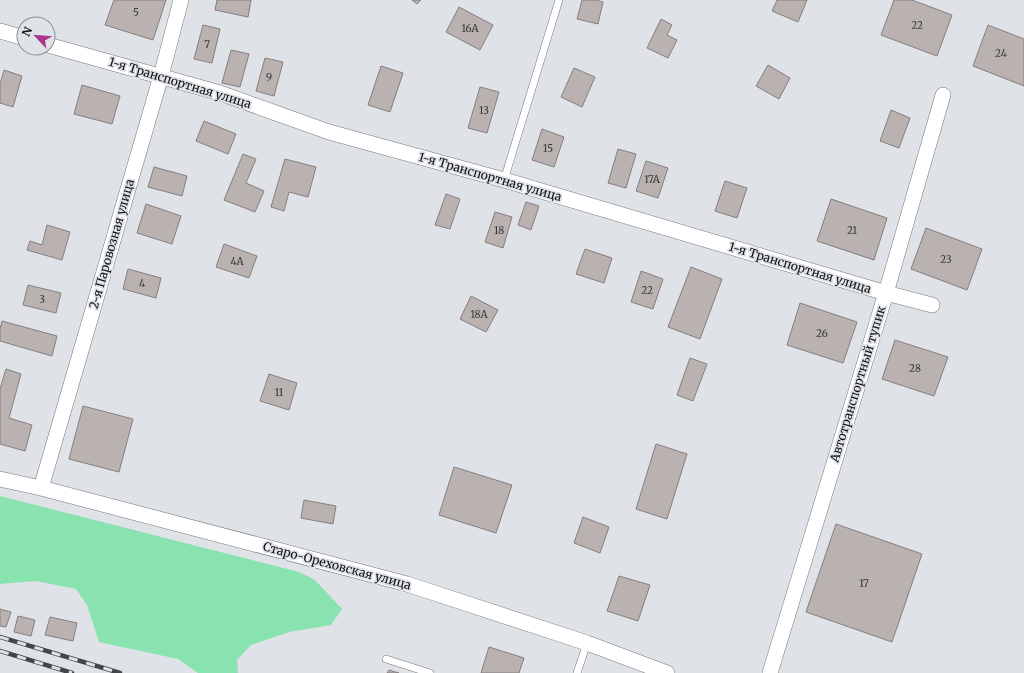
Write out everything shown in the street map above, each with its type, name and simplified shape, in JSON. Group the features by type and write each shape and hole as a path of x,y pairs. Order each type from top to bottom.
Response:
{"street":[{"name":"2-я Паровозная улица","path":"41,488 161,76 181,0"},
{"path":"0,31 16,36"},
{"name":"1-я Транспортная улица","path":"56,47 220,93 329,132 504,180 886,293 932,305"},
{"name":"Автотранспортный тупик","path":"770,673 886,293 943,95"},
{"name":"Старо-Ореховская улица","path":"0,478 407,584 587,643 667,673"}],"lane":[{"path":"504,180 559,0"},
{"path":"577,673 587,643"},
{"path":"386,659 430,673"}],"green space":[{"path":"0,496 299,572 315,580 342,609 331,625 289,632 251,645 237,660 238,673 198,673 178,659 99,642 87,605 76,589 36,581 0,584"}],"building":[{"path":"114,0 166,0 153,40 105,25"},
{"path":"217,0 251,0 248,17 215,10"},
{"path":"412,0 421,0 417,4"},
{"path":"582,0 596,0 603,2 598,24 577,19"},
{"path":"777,0 807,0 798,22 772,11"},
{"path":"894,0 912,0 952,15 937,56 881,35"},
{"path":"459,7 493,25 480,50 446,32"},
{"path":"661,19 672,25 667,35 677,40 668,58 647,48"},
{"path":"203,25 220,29 212,63 194,59"},
{"path":"988,25 1024,39 1024,86 973,66"},
{"path":"231,50 249,54 240,87 222,83"},
{"path":"265,58 283,62 274,96 256,91"},
{"path":"768,65 790,78 779,99 756,86"},
{"path":"381,66 403,73 390,112 368,105"},
{"path":"574,68 595,77 582,107 561,97"},
{"path":"4,70 22,76 13,107 0,103 0,84"},
{"path":"82,85 120,96 112,124 74,114"},
{"path":"480,87 499,92 487,133 468,128"},
{"path":"891,110 910,118 899,148 880,141"},
{"path":"204,121 236,134 228,154 196,141"},
{"path":"542,129 564,137 554,167 532,160"},
{"path":"618,149 636,154 626,188 608,183"},
{"path":"243,154 256,159 246,183 264,191 255,212 224,200"},
{"path":"285,159 316,167 308,197 289,192 284,211 271,207"},
{"path":"646,161 668,168 658,198 636,191"},
{"path":"154,167 187,176 182,196 148,187"},
{"path":"725,181 747,188 737,218 715,211"},
{"path":"446,194 460,199 450,229 435,225"},
{"path":"831,199 887,218 874,260 817,241"},
{"path":"526,202 539,206 531,230 518,225"},
{"path":"146,204 181,216 172,244 137,233"},
{"path":"495,212 512,217 503,248 485,242"},
{"path":"47,225 70,232 62,260 27,250 30,241 42,245"},
{"path":"926,228 982,249 967,290 911,269"},
{"path":"224,244 257,256 249,278 216,267"},
{"path":"585,249 612,258 604,283 576,274"},
{"path":"691,267 722,279 700,339 668,327"},
{"path":"128,269 161,278 156,298 123,289"},
{"path":"641,271 663,279 653,309 631,302"},
{"path":"28,285 61,293 56,313 23,305"},
{"path":"471,296 498,310 486,332 460,319"},
{"path":"800,303 857,322 843,363 787,345"},
{"path":"2,321 57,336 52,356 0,341"},
{"path":"895,340 948,357 934,396 882,379"},
{"path":"690,358 707,364 693,401 677,395"},
{"path":"6,369 21,374 9,418 32,425 25,451 0,444 0,389"},
{"path":"269,374 297,383 289,410 260,401"},
{"path":"83,406 133,419 119,472 69,459"},
{"path":"656,444 687,454 667,519 636,509"},
{"path":"454,467 512,485 496,533 439,515"},
{"path":"304,500 336,506 333,524 301,518"},
{"path":"583,517 609,527 600,553 574,543"},
{"path":"836,524 922,554 892,642 806,612"},
{"path":"619,576 650,585 638,621 607,611"},
{"path":"0,609 11,612 6,627 0,626"},
{"path":"18,616 35,620 31,636 14,632"},
{"path":"50,617 77,623 73,641 45,635"},
{"path":"489,647 524,658 519,673 481,673"},
{"path":"389,670 399,673 387,673"}],"railway":[{"path":"0,637 120,673"},
{"path":"0,651 72,673"}]}
